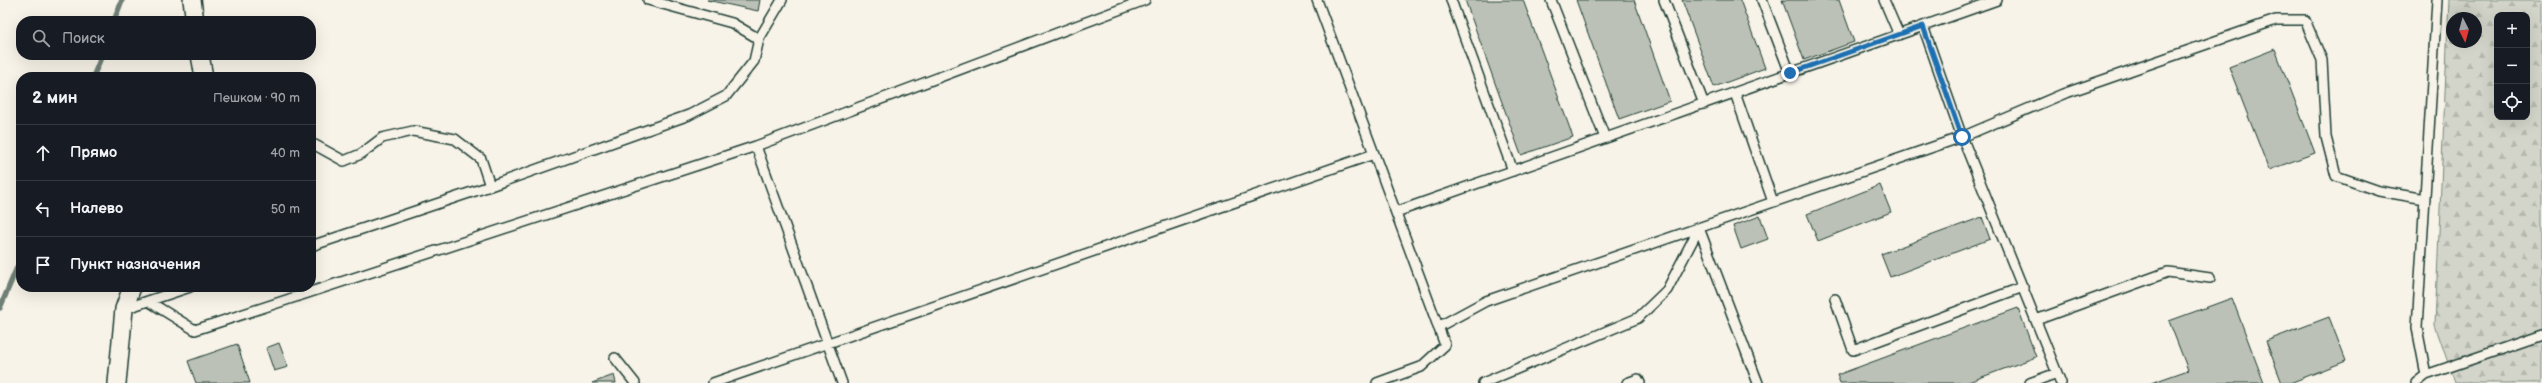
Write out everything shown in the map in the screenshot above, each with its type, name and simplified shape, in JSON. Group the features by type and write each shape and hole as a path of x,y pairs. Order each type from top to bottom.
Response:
{"street":[{"path":"192,0 194,16"},
{"path":"201,60 203,72"},
{"path":"117,383 124,309 130,292"}],"lane":[{"path":"648,0 732,23 759,39"},
{"path":"316,244 490,186 689,115 726,96 754,61 759,39 782,0"},
{"path":"316,290 756,146 1145,0"},
{"path":"1317,0 1445,345 1421,367 1377,383"},
{"path":"1451,0 1513,171"},
{"path":"1551,0 1605,138"},
{"path":"1664,0 1704,104"},
{"path":"1762,0 1790,73"},
{"path":"1884,0 1899,35"},
{"path":"1396,212 1997,0"},
{"path":"2426,375 2417,328 2437,0"},
{"path":"1438,327 1486,301 1962,137 2063,94 2276,20 2305,20 2322,60 2326,136 2336,176 2379,190 2425,199"},
{"path":"1923,26 1962,137 2061,383"},
{"path":"1735,93 1773,202"},
{"path":"316,146 344,160 361,154 382,138 414,131 455,139 481,159 490,186"},
{"path":"756,146 842,383"},
{"path":"713,383 1374,154"},
{"path":"1483,383 1638,318 1667,290 1699,228"},
{"path":"1699,228 1758,383"},
{"path":"2036,320 2168,272 2210,278"},
{"path":"1835,299 1853,350 2023,287"},
{"path":"124,309 175,292"},
{"path":"148,301 195,330 311,292"},
{"path":"2416,383 2426,375 2542,335"},
{"path":"615,358 635,383"},
{"path":"2030,383 2057,373"},
{"path":"1627,383 1638,379 1640,383"}],"green space":[{"path":"2449,0 2542,0 2542,383 2455,383 2435,325 2447,48 2482,48 2482,12 2448,12"}],"building":[{"path":"707,0 760,0 758,11"},
{"path":"1465,0 1523,0 1573,137 1521,155"},
{"path":"1576,0 1634,0 1670,101 1619,119"},
{"path":"1682,0 1740,0 1765,68 1714,87"},
{"path":"1782,0 1839,0 1854,42 1804,60"},
{"path":"2275,49 2315,153 2269,170 2229,67"},
{"path":"1880,185 1891,212 1818,241 1807,214"},
{"path":"1760,216 1768,239 1741,249 1733,226"},
{"path":"1982,217 1990,239 1890,277 1881,254"},
{"path":"2232,298 2264,383 2151,383 2188,370 2169,321"},
{"path":"2018,308 2036,357 1966,383 1840,383 1837,375"},
{"path":"2329,317 2346,361 2290,383 2282,383 2266,341"},
{"path":"279,343 288,367 274,371 266,348"},
{"path":"237,344 250,383 196,383 188,361"},
{"path":"614,375 616,383 592,383"}],"waterway":[{"path":"116,16 122,0"},
{"path":"95,72 100,60"},
{"path":"0,308 16,270"}],"route":[{"path":"1790,73 1923,26 1962,137"}]}
